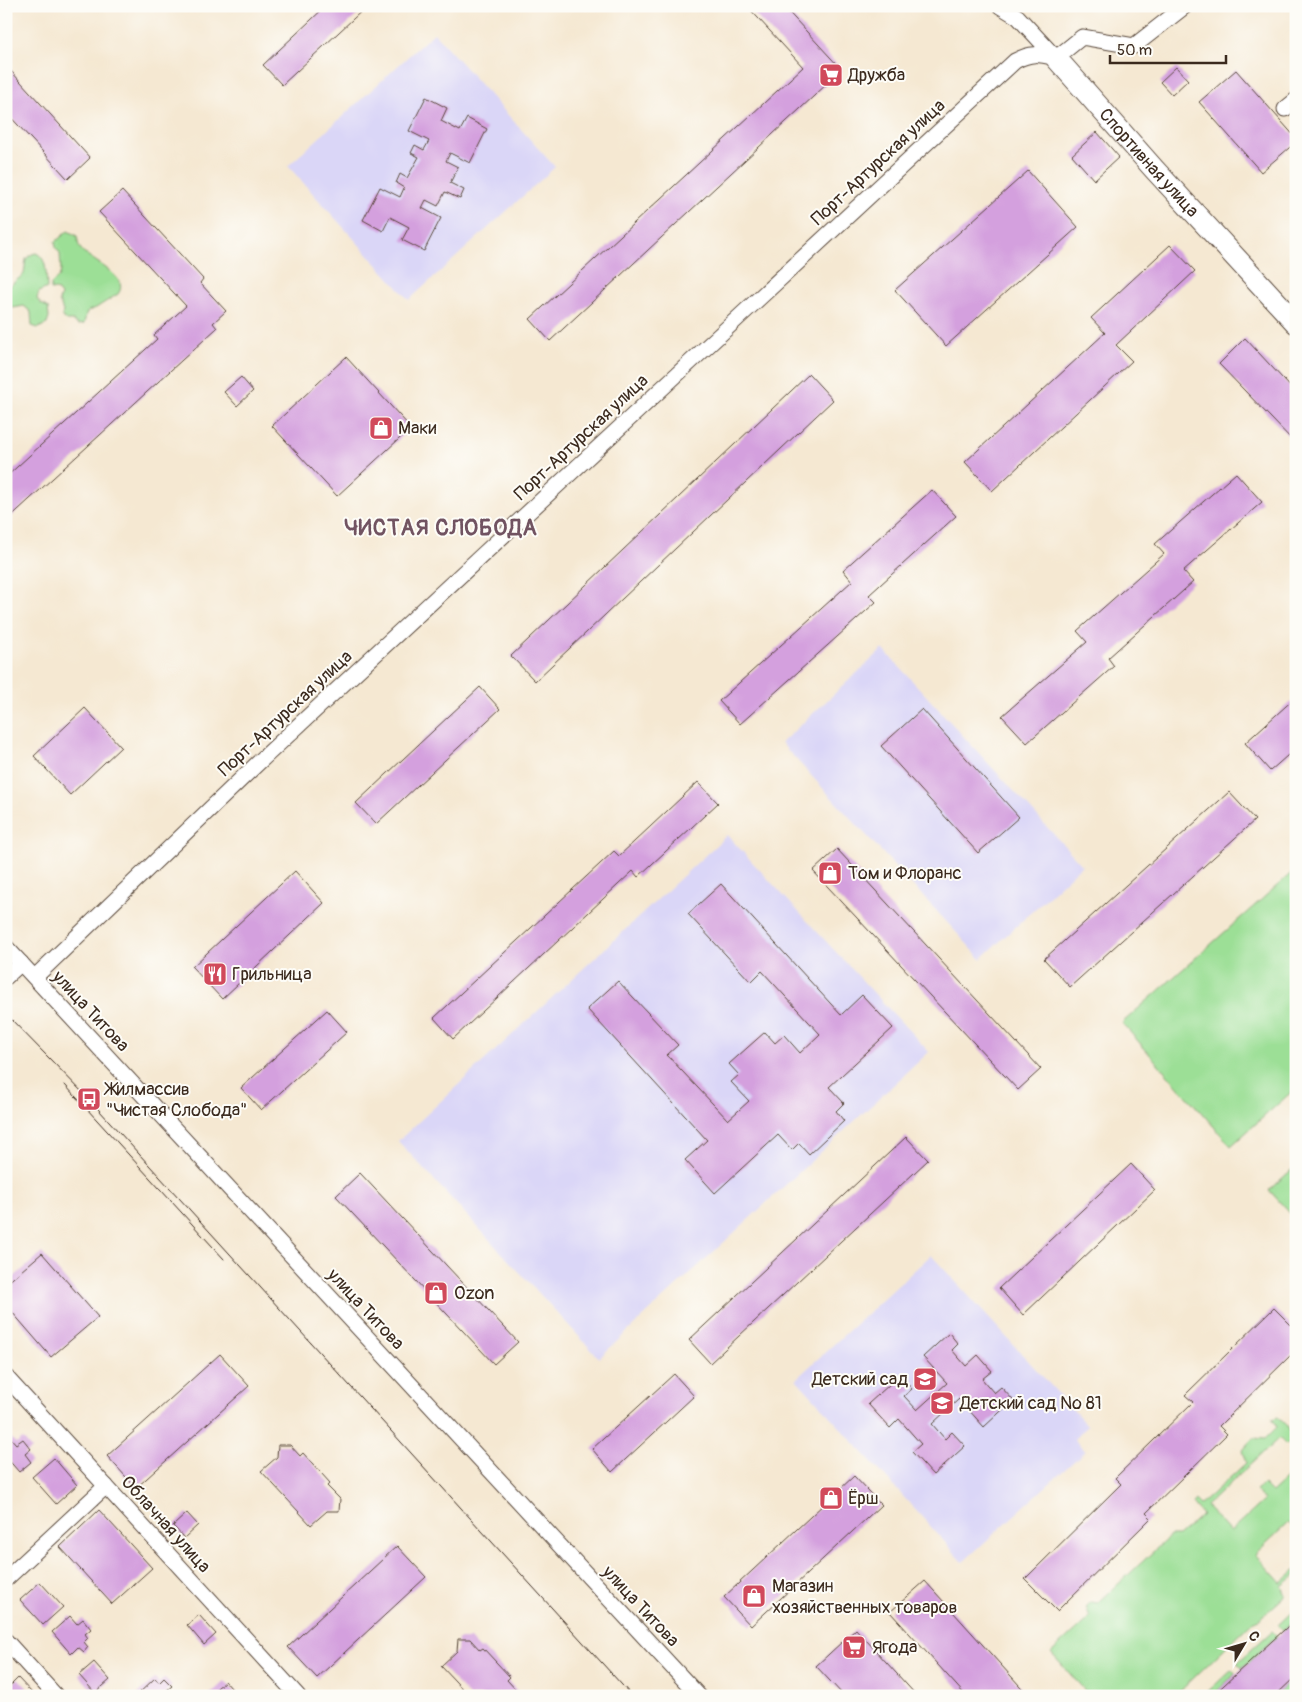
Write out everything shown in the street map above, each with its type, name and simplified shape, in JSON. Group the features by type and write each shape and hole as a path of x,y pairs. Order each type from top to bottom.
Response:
{"street":[{"name":"Спортивная улица","path":"1000,6 1018,17 1154,169 1296,323"},
{"path":"1056,58 1082,37 1134,46 1185,6"},
{"name":"Порт-Артурская улица","path":"35,977 257,764 985,88 1015,61 1026,55 1040,54 1056,58"},
{"name":"улица Титова","path":"6,947 699,1696"},
{"path":"6,977 21,963"},
{"name":"Облачная улица","path":"6,1377 298,1696"},
{"path":"6,1579 106,1486"},
{"path":"6,1641 56,1696"}],"shaded area":[{"path":"434,33 555,167 409,300 288,166"},
{"path":"883,649 1082,865 981,959 781,743"},
{"path":"727,835 929,1052 599,1358 398,1141"},
{"name":"Детский сад № 81","path":"931,1255 1088,1426 1074,1439 1085,1451 963,1562 796,1379"}],"green space":[{"path":"68,231 77,236 79,247 84,253 114,275 121,287 118,294 88,311 84,324 78,325 73,321 66,321 62,316 63,311 59,301 61,295 56,289 51,290 51,284 59,277 61,271 60,253 56,248 55,242"},
{"path":"36,253 43,259 47,288 39,292 37,299 48,308 49,318 47,324 38,328 32,326 31,312 24,306 13,308 6,305 6,289 24,274 26,259"},
{"path":"1296,869 1296,1088 1231,1146 1122,1023"},
{"path":"1296,1166 1296,1220 1269,1190"},
{"path":"1278,1417 1286,1425 1294,1438 1286,1445 1279,1438 1206,1506 1230,1532 1264,1501 1256,1491 1264,1484 1272,1492 1296,1470 1296,1531 1288,1523 1255,1554 1281,1583 1296,1570 1296,1575 1282,1586 1286,1595 1261,1618 1252,1622 1175,1696 1090,1696 1051,1653 1090,1617 1086,1607 1091,1602 1098,1603 1170,1536 1178,1536 1202,1515 1192,1503 1195,1500 1200,1505 1246,1463 1242,1451 1254,1438 1265,1439 1277,1427 1272,1419"},
{"path":"1296,1608 1296,1619 1283,1630 1278,1625"},
{"path":"1272,1631 1277,1636 1242,1668 1237,1663"},
{"path":"1232,1669 1236,1673 1212,1696 1203,1696"},
{"path":"1296,1676 1296,1689 1288,1696 1275,1696"}],"building":[{"path":"326,6 367,6 282,85 263,65"},
{"path":"747,6 783,6 842,70 550,341 530,319 803,67"},
{"path":"1176,67 1188,80 1172,95 1160,82"},
{"path":"10,70 90,158 68,179 6,112 6,73"},
{"path":"1236,70 1296,138 1296,142 1261,172 1199,102"},
{"path":"426,97 447,108 441,121 460,131 467,118 487,129 470,163 450,153 446,161 458,167 450,183 464,190 460,199 445,192 438,206 426,200 422,208 441,218 424,251 402,240 409,227 390,217 383,231 363,220 380,187 400,197 404,188 396,183 400,174 407,178 419,157 411,153 415,145 424,150 429,141 409,131"},
{"path":"1097,132 1119,157 1094,180 1072,155"},
{"path":"1028,171 1078,227 946,346 895,290"},
{"path":"122,191 203,279 200,283 226,311 213,323 217,328 6,521 6,477 157,339 154,335 186,306 99,212"},
{"path":"1170,245 1195,271 1116,345 1132,361 992,491 965,462 1105,333 1091,318"},
{"path":"1245,338 1296,393 1296,444 1219,364"},
{"path":"346,357 411,428 337,496 272,426"},
{"path":"809,374 833,400 535,681 511,656"},
{"path":"241,377 253,391 237,406 224,392"},
{"path":"1236,473 1262,502 1183,571 1193,582 1108,658 1114,666 1027,743 1002,716 1087,642 1077,631 1164,554 1155,544"},
{"path":"932,490 956,516 869,595 876,602 740,724 719,701 852,581 843,570"},
{"path":"480,687 500,709 376,824 356,803"},
{"path":"1296,697 1296,748 1270,771 1245,743"},
{"path":"85,708 121,747 70,795 34,756"},
{"path":"922,709 1019,817 978,853 881,746"},
{"path":"698,782 718,803 638,877 633,871 453,1039 434,1018 614,851 619,856"},
{"path":"1229,792 1255,820 1070,987 1044,959"},
{"path":"837,849 1041,1069 1018,1090 813,871"},
{"path":"295,871 324,903 222,999 192,967"},
{"path":"721,884 841,1015 862,995 893,1028 829,1087 844,1103 836,1111 844,1121 809,1154 799,1143 792,1150 778,1135 715,1193 685,1160 707,1140 587,1009 618,981 678,1045 667,1055 728,1120 749,1101 731,1082 739,1075 729,1064 765,1032 775,1043 784,1035 800,1053 820,1034 762,971 751,982 688,914"},
{"path":"327,1010 347,1032 261,1110 241,1088"},
{"path":"906,1137 928,1160 710,1363 689,1340"},
{"path":"1131,1164 1155,1190 1023,1315 999,1288"},
{"path":"360,1173 518,1342 494,1364 336,1196"},
{"path":"42,1253 98,1317 51,1357 6,1305 6,1284"},
{"path":"1274,1308 1296,1330 1296,1350 1219,1426 1227,1434 1146,1513 1151,1518 1057,1611 1025,1579 1121,1484 1115,1478 1193,1402 1185,1395"},
{"name":"Детский сад № 81","path":"949,1333 958,1344 952,1350 966,1366 978,1355 992,1371 982,1379 994,1393 1001,1387 1013,1400 984,1427 959,1399 932,1424 945,1439 952,1432 965,1446 933,1475 912,1452 921,1444 899,1419 890,1428 868,1404 900,1375 912,1389 904,1396 917,1410 947,1383 923,1357"},
{"path":"220,1354 249,1386 136,1488 107,1456"},
{"path":"674,1374 694,1396 612,1472 592,1449"},
{"path":"9,1436 16,1444 23,1439 31,1449 25,1454 31,1462 19,1472 6,1457 6,1438"},
{"path":"278,1445 290,1445 300,1456 303,1453 330,1483 327,1486 340,1499 339,1511 327,1511 311,1525 261,1471 277,1457"},
{"path":"54,1458 77,1485 56,1504 32,1477"},
{"path":"854,1476 881,1505 751,1626 724,1597"},
{"path":"99,1510 152,1568 112,1604 60,1547"},
{"path":"187,1513 198,1525 184,1538 173,1526"},
{"path":"397,1546 426,1577 317,1678 288,1647"},
{"path":"925,1581 1029,1696 966,1696 890,1612"},
{"path":"40,1582 63,1607 43,1625 20,1600"},
{"path":"199,1615 216,1634 204,1645 187,1625"},
{"path":"70,1616 77,1624 83,1619 91,1629 85,1634 88,1638 84,1642 88,1647 84,1652 78,1647 71,1654 52,1632"},
{"path":"1296,1619 1296,1676 1275,1696 1212,1696"},
{"name":"Ягода","path":"856,1629 917,1696 844,1696 816,1666"},
{"path":"458,1639 470,1639 480,1650 483,1648 510,1677 507,1680 519,1693 519,1696 469,1696 441,1666 457,1651"},
{"path":"94,1662 110,1680 95,1693 79,1675"},
{"path":"18,1678 32,1693 29,1696 6,1696 6,1690"},
{"path":"155,1678 159,1683 164,1678 172,1686 166,1691 170,1696 136,1696"},
{"path":"225,1681 238,1696 208,1696"}],"tram line":[{"path":"6,1014 89,1099 632,1696"},
{"path":"65,1085 224,1259"}],"place":[{"name":"Дружба","path":"831,75"},
{"name":"Маки","path":"381,428"},
{"name":"Том и Флоранс","path":"830,873"},
{"name":"Грильница","path":"215,974"},
{"name":"Жилмассив \"Чистая Слобода\"","path":"89,1099"},
{"name":"Ozon","path":"436,1293"},
{"name":"Детский сад","path":"925,1379"},
{"name":"Детский сад № 81","path":"942,1403"},
{"name":"Ёрш","path":"831,1498"},
{"name":"Магазин хозяйственных товаров","path":"754,1596"},
{"name":"Ягода","path":"854,1647"}],"district":[{"name":"ЧИСТАЯ СЛОБОДА","path":"441,527"}]}
